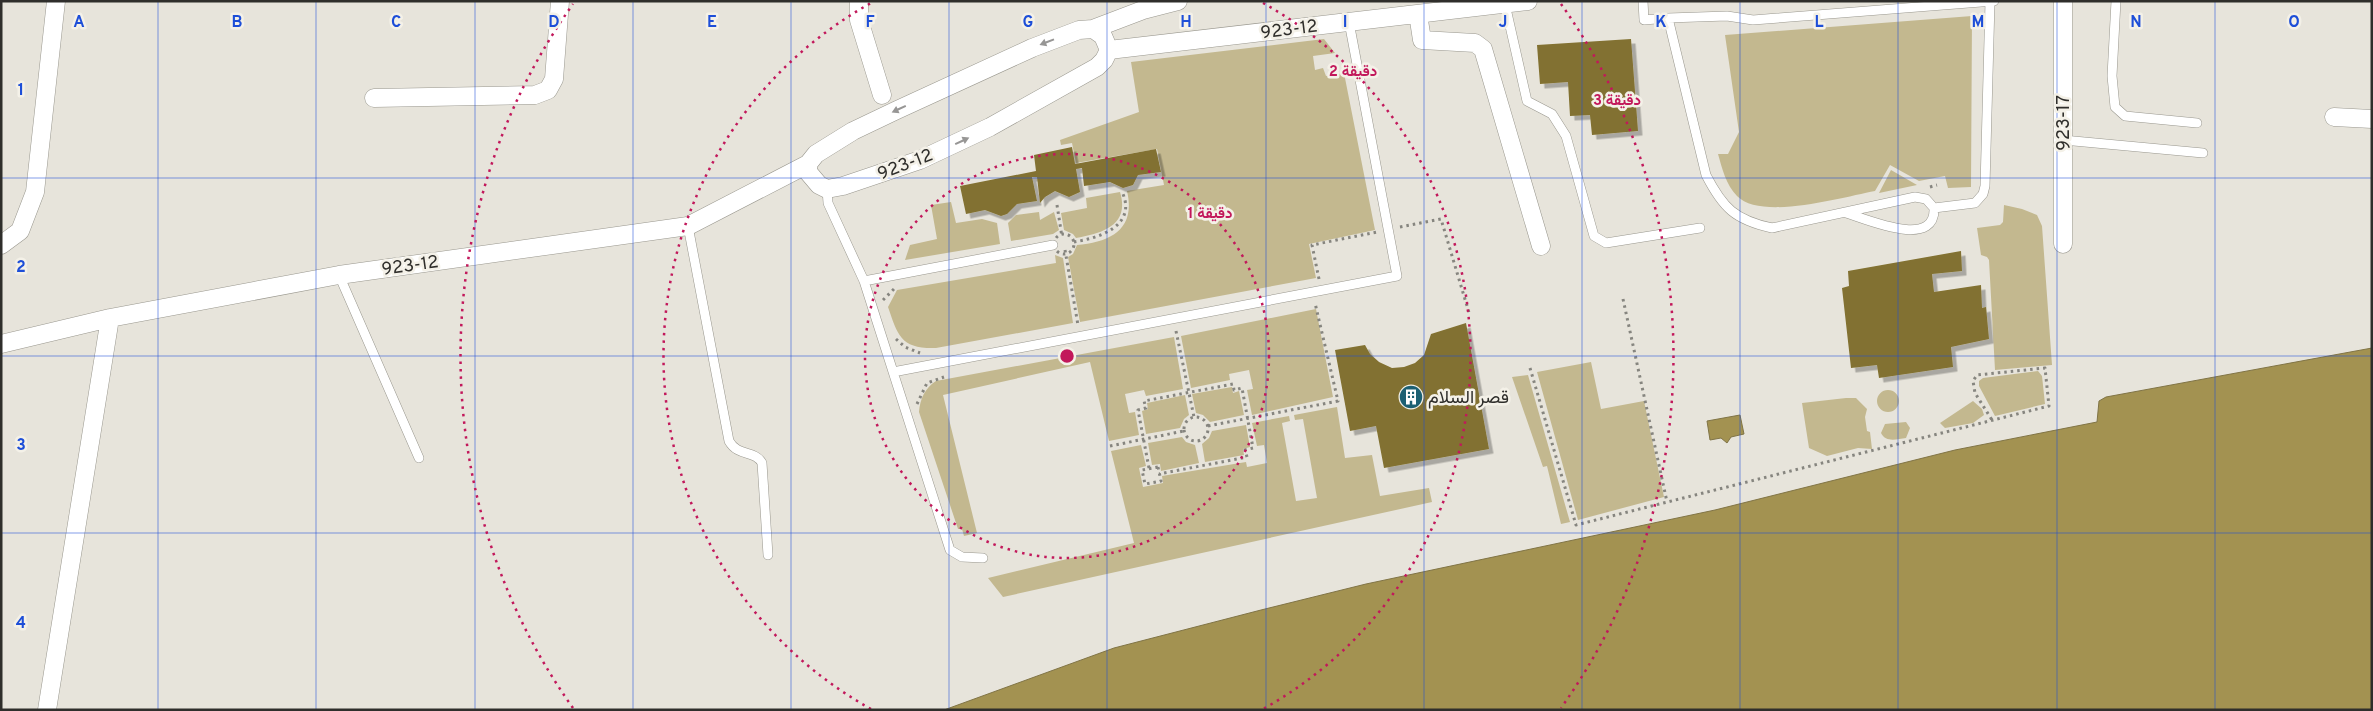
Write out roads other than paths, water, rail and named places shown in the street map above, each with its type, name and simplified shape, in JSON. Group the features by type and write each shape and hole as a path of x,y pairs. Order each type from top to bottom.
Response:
{"street":[{"path":"1,244 20,231 35,192 56,1"},
{"path":"374,98 534,95 548,90 554,79 560,1"},
{"path":"859,1 859,20 882,95"},
{"name":"923-12","path":"1,344 110,318 339,275 688,226 808,164 816,154 853,131 1032,48 1079,30 1093,29 1143,10 1178,1"},
{"name":"923-12","path":"827,189 843,186 920,160 990,127 1097,67 1104,60 1109,50 1528,1"},
{"name":"923-17","path":"2063,1 2063,244"},
{"path":"1418,14 1422,40 1475,43 1483,49 1541,246"},
{"path":"1093,29 1103,36 1109,50"},
{"path":"2334,117 2372,120"},
{"path":"808,164 808,172 813,179 827,189"},
{"path":"47,710 110,318"}],"lane":[{"path":"1643,1 1644,20 1727,16 1753,20 1994,1"},
{"path":"2116,1 2112,91 2115,107 2125,116 2197,123"},
{"path":"1934,208 1975,203 1984,194 1990,2"},
{"path":"1505,4 1528,101 1552,114 1566,136 1594,236 1606,243 1700,228"},
{"path":"1668,18 1706,175 1718,198 1733,213 1749,223 1772,228 1915,197 1926,198 1934,208 1934,214 1928,225 1922,228 1899,230 1846,213"},
{"path":"893,372 1397,276 1349,22"},
{"path":"2063,140 2203,153"},
{"path":"827,189 828,203 864,281 950,550 962,557 983,558"},
{"path":"688,226 729,441 737,451 755,456 762,463 768,555"},
{"path":"864,281 1053,245"},
{"path":"339,275 419,458"}],"place":[{"name":"قصر السلام","path":"1411,397"}]}
